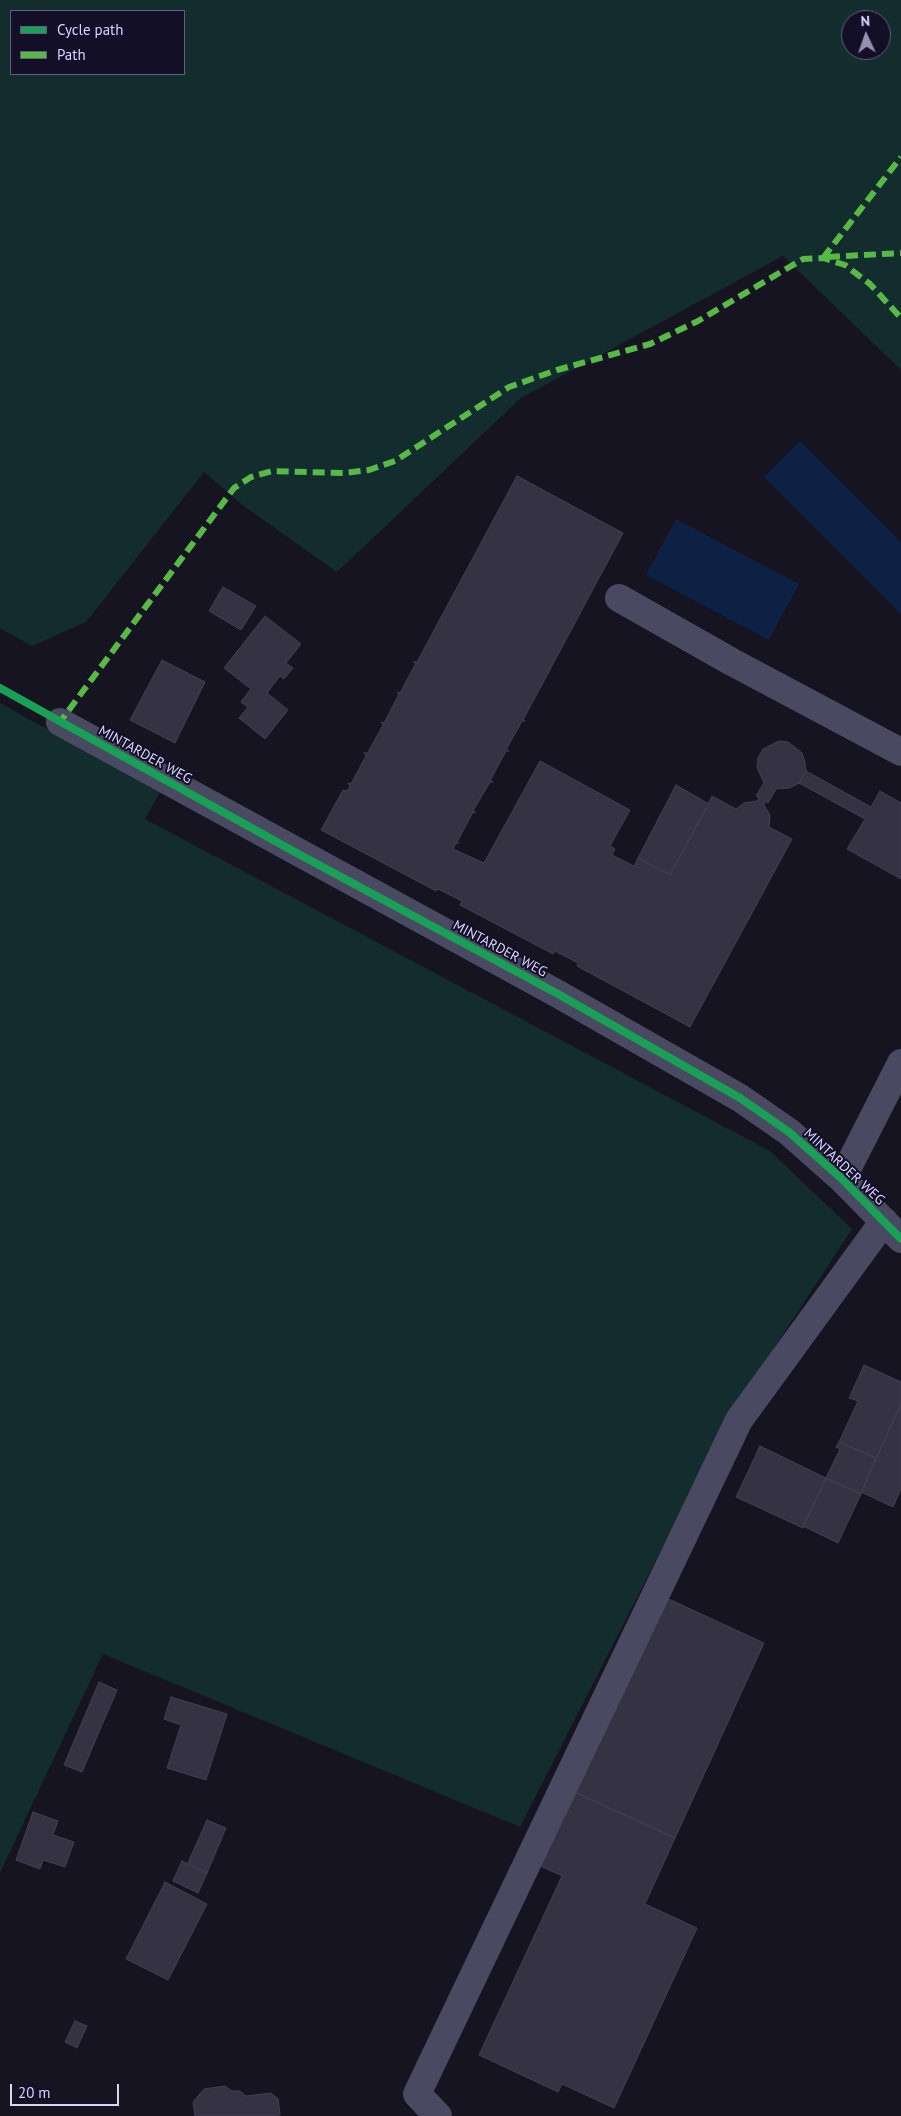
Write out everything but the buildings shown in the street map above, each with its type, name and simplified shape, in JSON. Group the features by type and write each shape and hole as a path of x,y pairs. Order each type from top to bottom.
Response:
{"street":[{"path":"619,598 732,662 901,752"},
{"name":"MINTARDER WEG","path":"60,722 183,791 558,994 740,1098 789,1132 842,1179 893,1230"},
{"path":"842,1179 901,1063"},
{"path":"438,2116 417,2094 739,1420 893,1230"}],"green space":[{"path":"0,0 901,0 901,370 783,256 521,398 337,572 245,507 204,472 86,622 32,646 0,628"},
{"path":"0,703 160,792 145,819 770,1151 852,1229 729,1417 520,1827 103,1654 0,1873"}],"water":[{"path":"800,441 901,542 901,614 764,477"},
{"path":"676,519 799,584 769,640 646,575"}],"marked path":[{"path":"823,258 901,157"},
{"path":"828,257 901,253"},
{"path":"57,720 60,722 234,488 251,477 272,471 344,473 369,470 395,461 509,387 557,370 650,344 698,321 803,259 823,258 845,265 870,284 901,318"}],"cycle path":[{"path":"0,688 293,851 558,994 740,1098 789,1132 842,1179 901,1239"}]}
